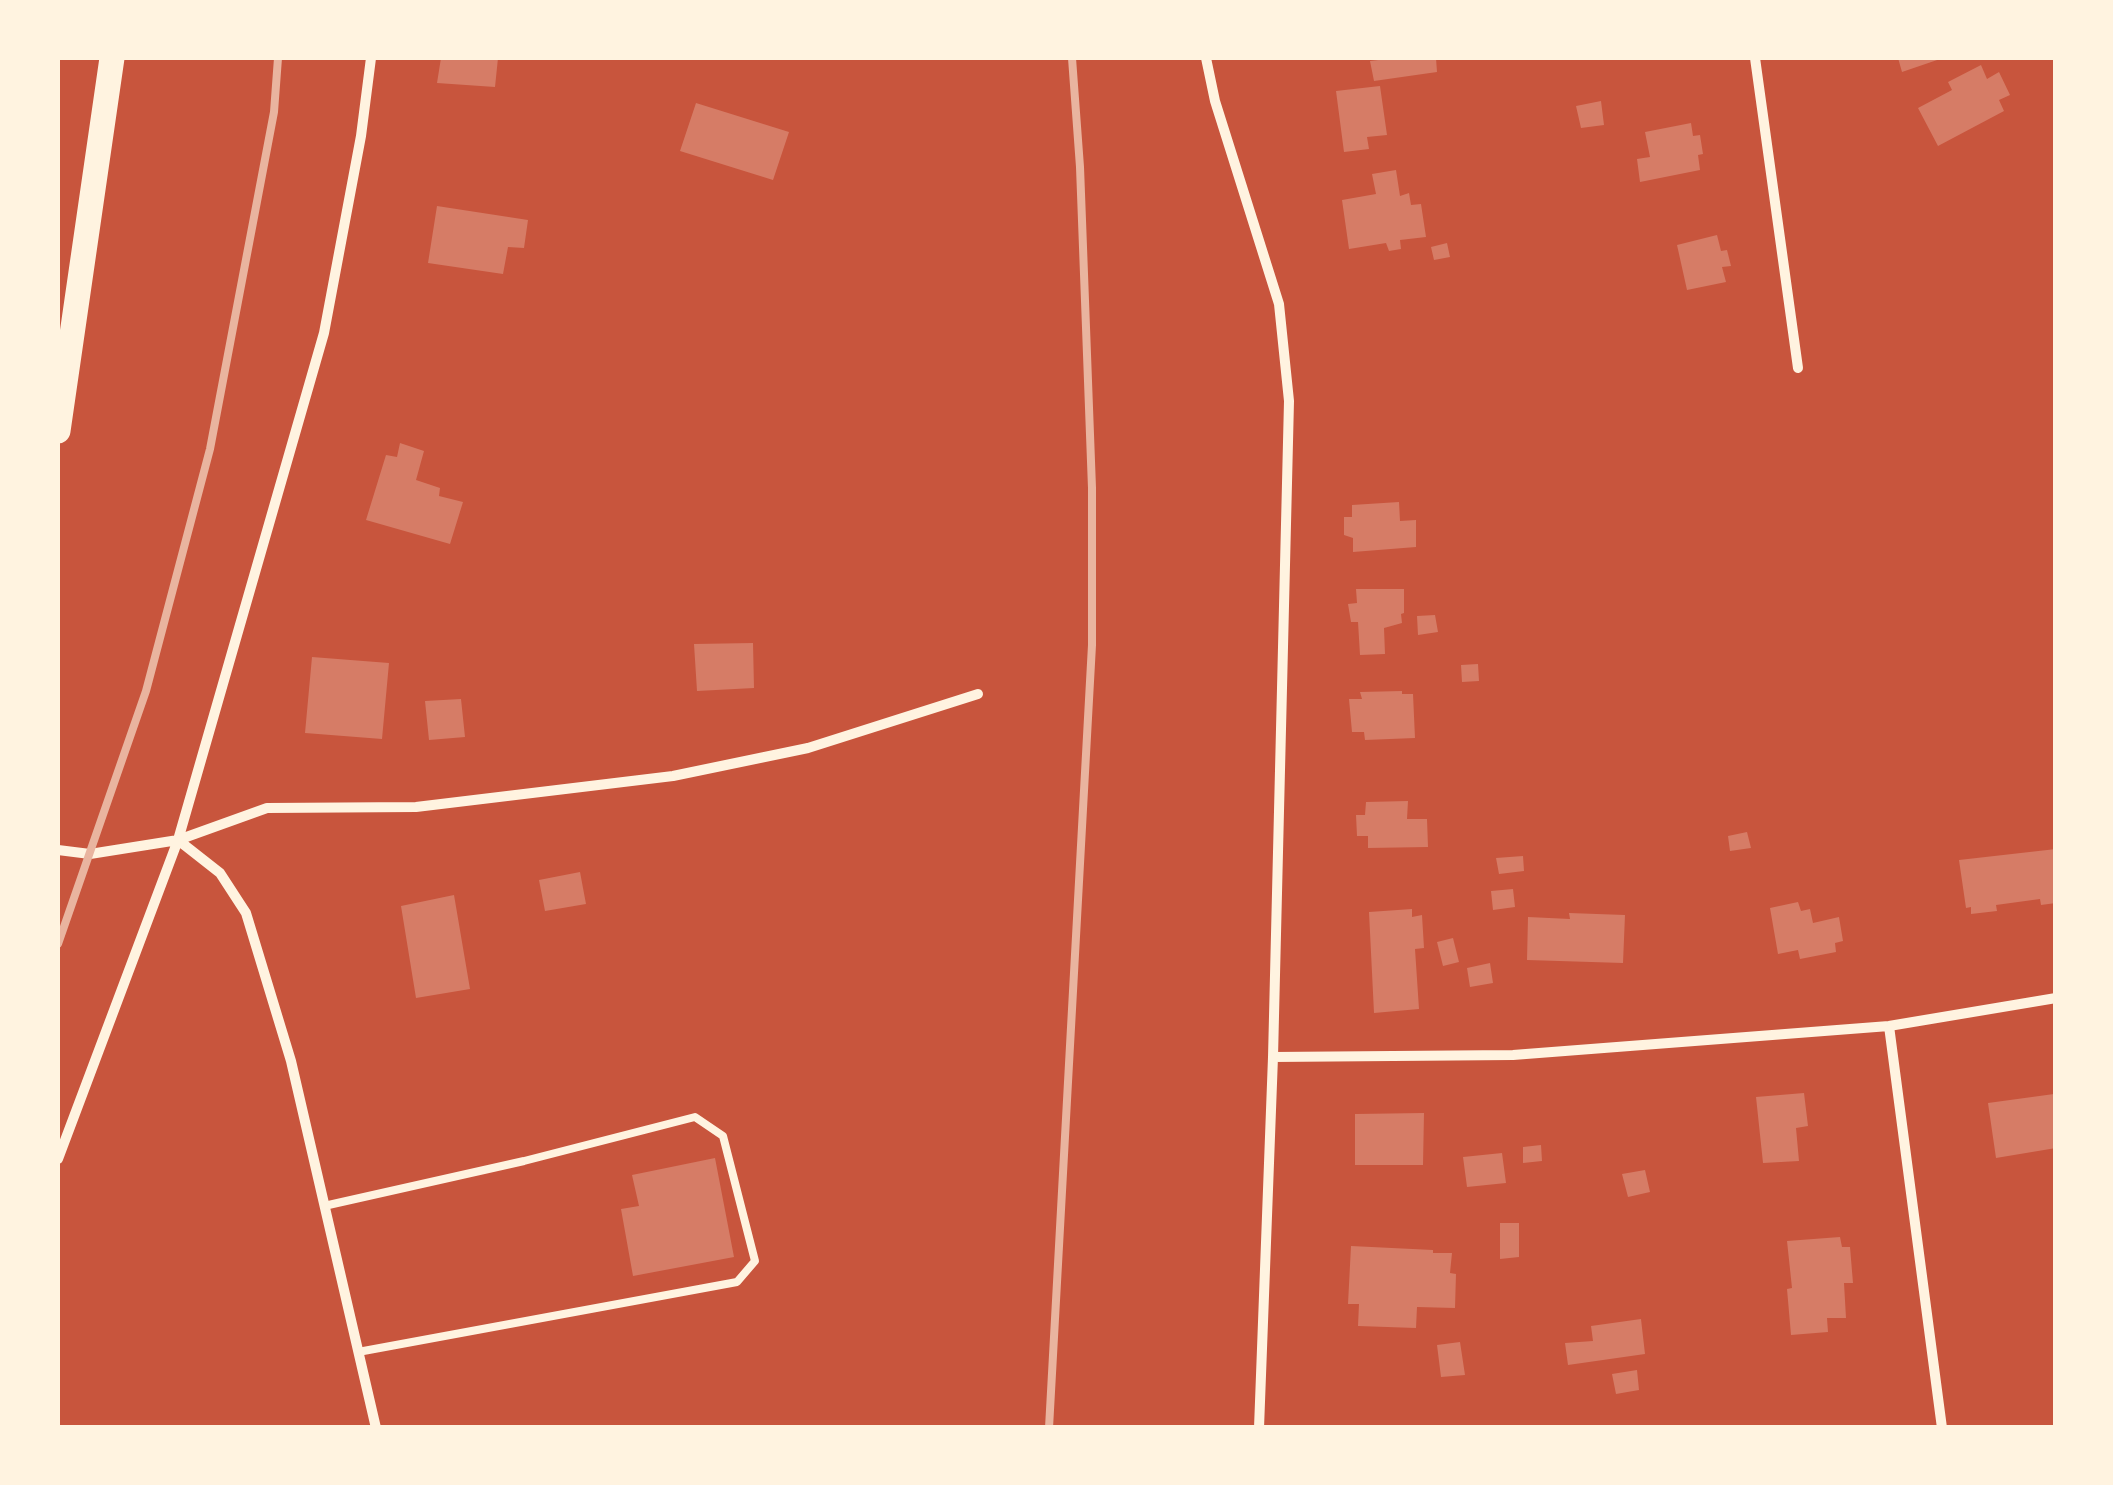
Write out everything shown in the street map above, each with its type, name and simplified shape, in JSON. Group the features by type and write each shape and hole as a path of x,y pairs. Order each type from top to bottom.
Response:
{"main road":[{"path":"58,431 73,292 112,58"}],"street":[{"path":"58,1159 178,840 324,333 362,136 371,58"},
{"path":"1206,58 1215,101 1279,304 1289,402 1273,1058 1258,1428"},
{"path":"1755,58 1798,368"},
{"path":"58,850 90,854 178,840 267,808 416,807 673,776 808,748 978,694"},
{"path":"178,840 220,872 246,913 291,1061 376,1428"},
{"path":"1273,1058 1513,1054 1889,1026 2056,998"},
{"path":"1889,1026 1942,1428"}],"lane":[{"path":"324,1206 524,1161 694,1117 723,1136 755,1261 737,1282 358,1352"}],"building":[{"path":"441,58 498,58 495,87 437,83"},
{"path":"1436,58 1437,72 1374,81 1370,61"},
{"path":"1898,58 1943,58 1902,72"},
{"path":"1981,65 1987,79 1999,72 2010,95 1999,100 2004,111 1938,146 1918,108 1952,90 1948,82"},
{"path":"1380,86 1387,135 1367,137 1369,149 1344,152 1336,91"},
{"path":"1601,101 1604,125 1581,128 1576,106"},
{"path":"696,103 789,132 773,180 680,151"},
{"path":"1691,123 1693,136 1700,135 1700,170 1640,182 1637,159 1650,157 1645,132"},
{"path":"1396,170 1400,196 1409,193 1411,205 1421,204 1426,237 1400,240 1401,249 1389,251 1386,243 1349,249 1342,200 1376,194 1372,174"},
{"path":"437,206 528,220 524,248 508,247 503,274 428,263"},
{"path":"1717,235 1731,266 1722,267 1726,282 1687,290 1677,245"},
{"path":"1447,243 1450,257 1434,260 1431,247"},
{"path":"400,443 424,451 416,480 440,488 439,496 463,502 450,544 366,520 386,455 397,457"},
{"path":"1399,502 1400,521 1416,520 1416,547 1353,552 1353,538 1344,535 1344,517 1352,517 1352,505"},
{"path":"1356,589 1404,589 1402,623 1384,628 1385,654 1360,655 1358,622 1351,622 1348,604 1357,603"},
{"path":"1435,615 1438,632 1418,635 1417,616"},
{"path":"753,643 754,688 697,691 694,644"},
{"path":"312,657 389,663 382,739 305,733"},
{"path":"1478,664 1479,681 1462,682 1461,665"},
{"path":"1360,692 1413,694 1415,738 1365,740 1364,732 1352,732 1349,699 1362,699"},
{"path":"461,699 465,737 429,740 425,701"},
{"path":"1408,801 1407,819 1427,819 1428,847 1368,848 1368,836 1357,836 1356,815 1365,815 1366,802"},
{"path":"1747,832 1751,848 1730,851 1728,836"},
{"path":"2056,849 2056,903 2041,905 2040,899 1996,905 1997,911 1971,914 1971,907 1966,908 1959,860"},
{"path":"1523,856 1524,871 1499,874 1496,858"},
{"path":"580,872 586,904 545,911 539,880"},
{"path":"1513,889 1515,907 1493,910 1491,891"},
{"path":"454,895 470,989 416,998 401,906"},
{"path":"1798,902 1801,911 1810,909 1813,923 1839,917 1843,941 1835,943 1836,952 1800,959 1798,950 1778,954 1770,908"},
{"path":"1412,909 1412,917 1422,915 1424,948 1415,949 1419,1009 1374,1013 1369,912"},
{"path":"1569,913 1625,915 1623,963 1527,960 1528,917 1570,919"},
{"path":"1453,938 1459,962 1443,966 1437,942"},
{"path":"1490,963 1493,983 1470,987 1467,968"},
{"path":"1804,1093 1808,1126 1796,1128 1799,1161 1763,1163 1756,1097"},
{"path":"2054,1094 2056,1148 1996,1158 1988,1103"},
{"path":"1424,1113 1423,1165 1355,1165 1355,1114"},
{"path":"1541,1145 1542,1161 1523,1163 1523,1147"},
{"path":"1502,1153 1506,1183 1467,1187 1463,1157"},
{"path":"715,1158 734,1257 633,1276 621,1209 639,1206 632,1175"},
{"path":"1645,1170 1650,1192 1628,1197 1622,1174"},
{"path":"1500,1223 1519,1223 1519,1257 1500,1259"},
{"path":"1840,1237 1842,1247 1850,1247 1853,1283 1844,1283 1846,1318 1827,1318 1828,1332 1791,1335 1787,1241"},
{"path":"1351,1246 1452,1253 1450,1273 1456,1274 1455,1308 1417,1307 1416,1328 1358,1326 1359,1304 1348,1304"},
{"path":"1641,1319 1645,1354 1568,1365 1565,1343 1593,1341 1591,1326"},
{"path":"1460,1342 1465,1375 1441,1377 1437,1345"},
{"path":"1637,1370 1639,1390 1616,1394 1612,1374"}],"railway":[{"path":"58,944 146,691 210,449 274,112 278,58"},
{"path":"1049,1428 1092,645 1092,488 1072,58"}]}
